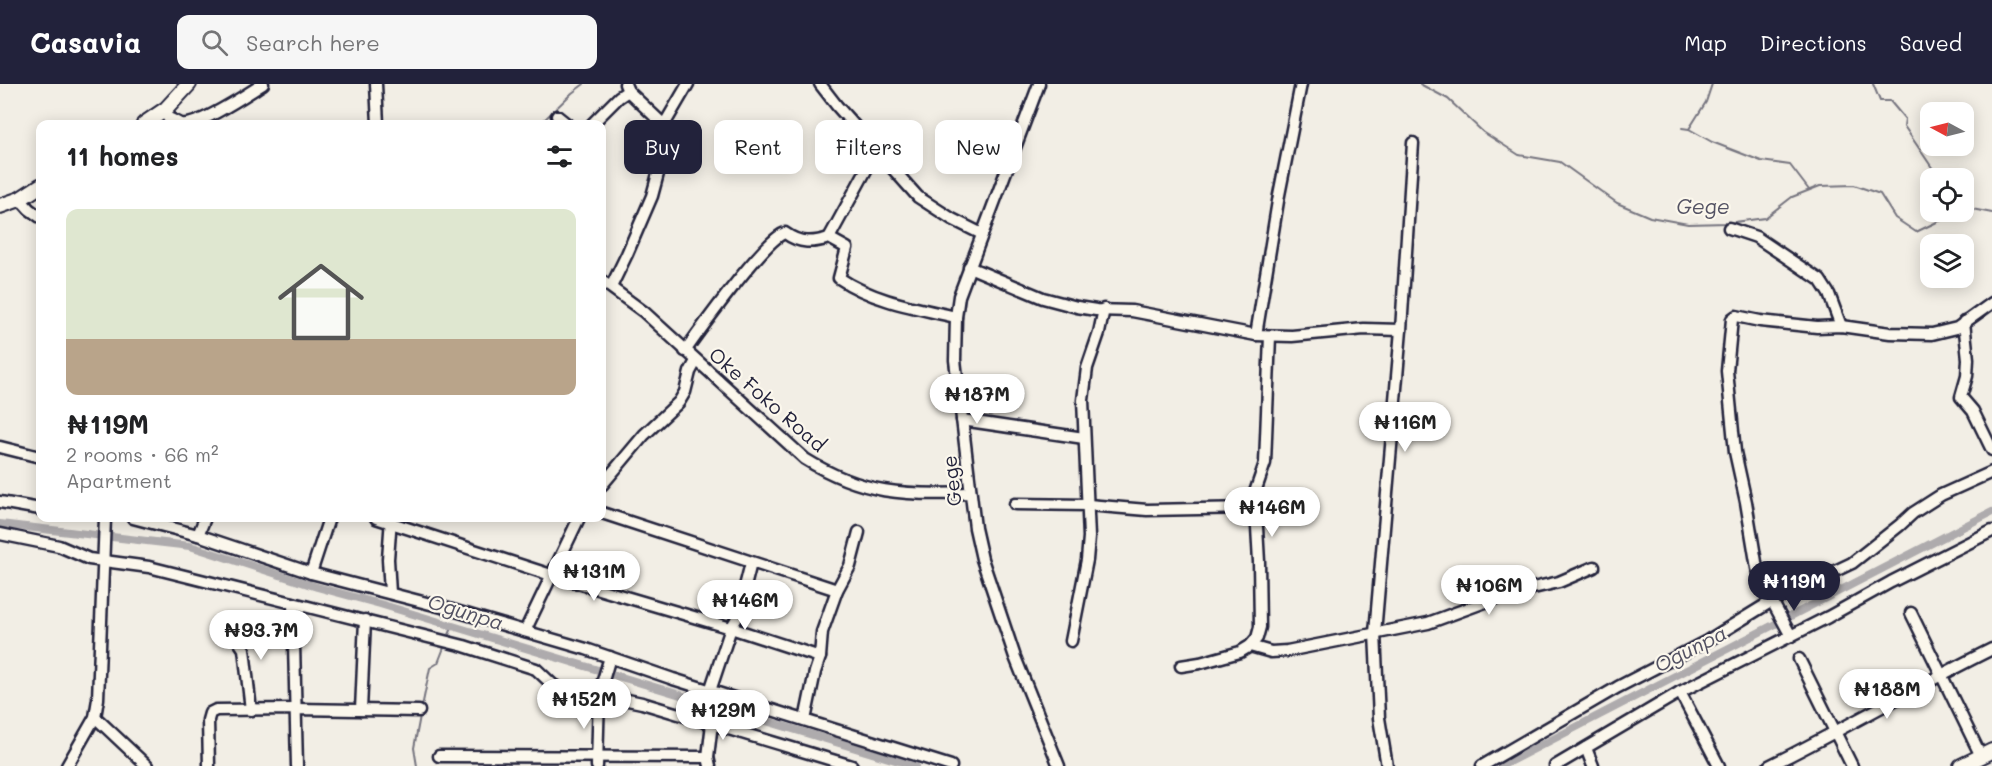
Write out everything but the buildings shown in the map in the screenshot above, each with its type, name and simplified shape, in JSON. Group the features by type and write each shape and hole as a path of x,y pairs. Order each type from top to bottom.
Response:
{"main road":[{"path":"168,117 189,84"},
{"path":"0,206 20,199 36,189"},
{"path":"1961,766 1987,754"}],"street":[{"path":"197,120 228,107 263,84"},
{"path":"376,84 378,120"},
{"path":"667,120 688,84"},
{"path":"820,84 850,120"},
{"name":"Gege","path":"1039,84 959,296 955,360 975,528 992,590 1015,657 1059,766"},
{"path":"1256,335 1279,195 1301,84"},
{"path":"596,120 627,88 659,120"},
{"path":"557,116 562,120"},
{"path":"1387,766 1379,718 1375,633 1401,330 1413,143"},
{"path":"606,284 627,254 652,196 658,174"},
{"path":"685,351 709,317 778,236 785,233 790,237 812,243 829,238 864,174"},
{"path":"898,174 918,196 952,219 982,234"},
{"path":"20,199 36,214"},
{"path":"1730,228 1756,237 1820,280 1829,294 1841,326"},
{"path":"829,238 847,248 839,278 848,284 890,301 956,317"},
{"path":"969,267 1043,297 1077,307 1132,311 1256,335 1364,329 1401,330"},
{"name":"Oke Foko Road","path":"606,284 644,312 805,459 824,471 883,491 913,494 970,494"},
{"path":"1791,636 1757,568 1735,452 1728,371 1732,319 1736,316 1817,327 1841,326 1899,334 1932,334 1950,331 1992,303"},
{"path":"1071,641 1087,560 1088,505 1083,400 1086,368 1099,333 1104,309"},
{"path":"1964,322 1968,359 1967,376 1961,397 1973,411 1992,450"},
{"path":"1181,666 1221,658 1250,646 1257,638 1260,627 1257,527 1252,508 1253,498 1265,463 1270,336"},
{"path":"606,480 644,435 679,402 696,361"},
{"path":"962,420 1084,438"},
{"path":"0,447 36,456"},
{"path":"1482,766 1599,697 1707,640 1772,601 1852,563 1913,513 1941,495 1992,472"},
{"path":"0,502 36,508"},
{"path":"1015,504 1088,505 1147,510 1252,508"},
{"path":"606,514 837,591"},
{"path":"67,766 94,717 98,699 105,522"},
{"path":"149,522 198,534 311,573 525,631 951,766"},
{"path":"198,534 203,522"},
{"path":"311,573 328,522"},
{"path":"390,594 388,559 391,522"},
{"path":"400,522 551,574 820,657"},
{"path":"525,631 577,522"},
{"path":"1556,766 1680,692 1992,531"},
{"path":"805,720 820,657 822,632 837,591 850,566 859,532"},
{"path":"0,534 59,546 89,560 149,567 464,646 536,669 553,685 563,690 600,692 642,703 839,764 852,766"},
{"path":"710,691 736,618 751,564"},
{"path":"1250,646 1271,652 1287,651 1428,623 1507,594 1558,582 1594,567"},
{"path":"293,603 297,766"},
{"path":"1911,613 1941,674 1987,754"},
{"path":"361,710 365,620"},
{"path":"229,627 244,649 251,710"},
{"path":"1769,766 1836,733 1992,648"},
{"path":"597,762 600,692 609,659"},
{"path":"1799,659 1852,766"},
{"path":"1680,692 1719,766"},
{"path":"209,766 208,720 210,713 216,710 419,711"},
{"path":"94,717 147,766"},
{"path":"439,756 597,762 709,761 712,723"},
{"path":"1586,748 1593,766"}],"waterway":[{"path":"544,120 584,84"},
{"name":"Gege","path":"1420,84 1448,99 1483,132 1519,155 1560,162 1617,203 1650,217 1688,224 1727,223 1765,218 1792,197 1820,186 1854,185 1880,194 1895,218 1916,232 1972,209 1992,213"},
{"path":"1689,129 1706,102 1712,84"},
{"path":"1873,84 1880,101 1890,101 1905,119 1904,126 1932,168"},
{"path":"1682,128 1761,161 1790,165 1809,190"},
{"name":"Ogunpa","path":"1501,766 1992,512"},
{"name":"Ogunpa","path":"0,524 190,546 317,587 915,766"},
{"path":"382,589 384,574"},
{"path":"447,639 453,626"},
{"path":"422,707 430,668 438,663 445,645"},
{"path":"417,766 414,748 420,716"}]}
